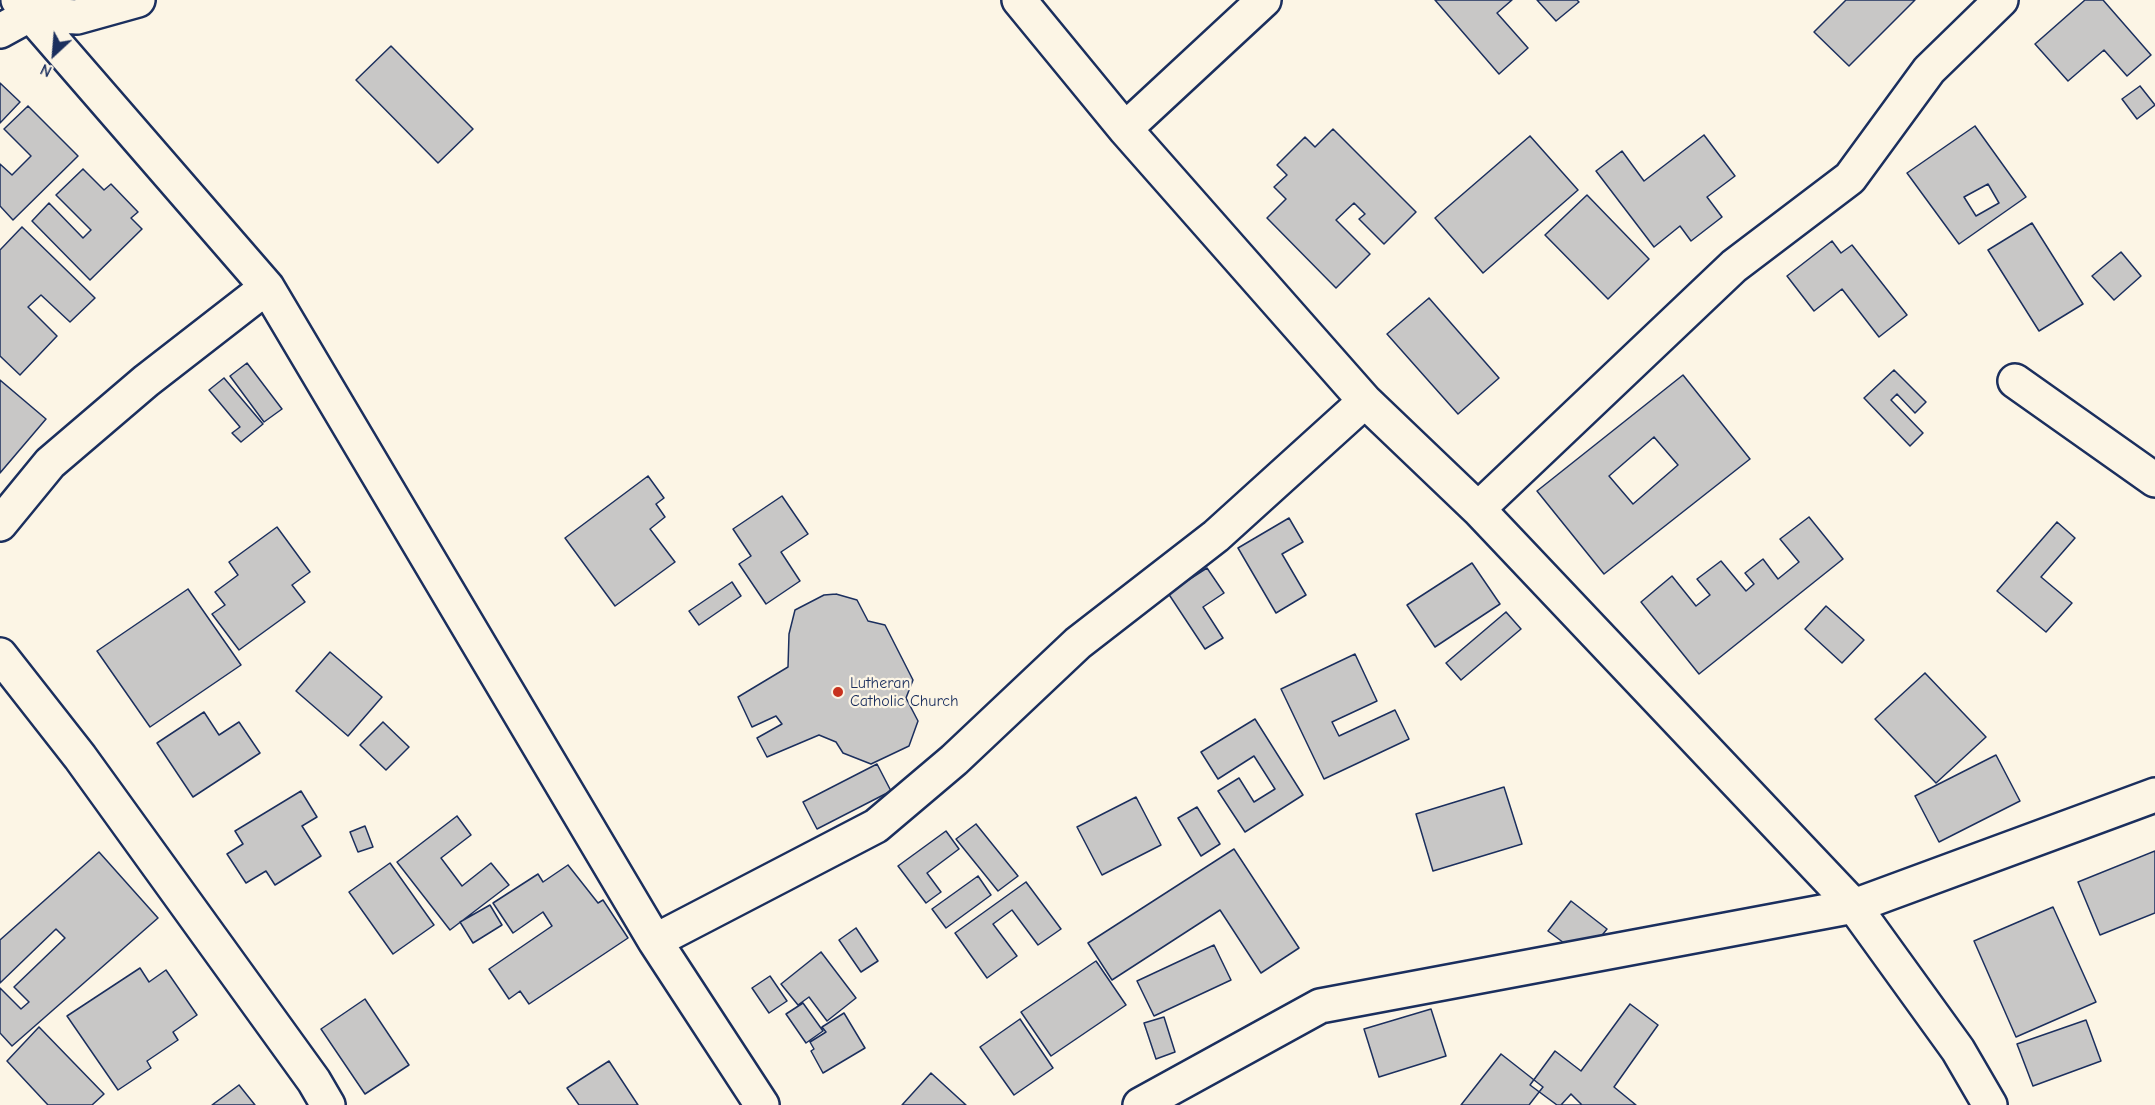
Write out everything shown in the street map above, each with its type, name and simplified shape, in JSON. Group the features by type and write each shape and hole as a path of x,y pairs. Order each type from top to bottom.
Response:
{"street":[{"path":"25,7 77,17 138,0"},
{"path":"1017,0 1125,129 1365,401 1478,509 1854,906 1958,1050 1990,1105"},
{"path":"1125,129 1264,0"},
{"path":"1478,509 1734,267 1850,178 1929,70 2001,0"},
{"path":"0,31 25,7"},
{"path":"25,7 267,287 655,941 762,1105"},
{"path":"0,524 50,463 146,381 267,287"},
{"path":"2014,381 2155,480"},
{"path":"655,941 876,826 954,760 1078,643 1216,536 1365,401"},
{"path":"0,655 87,766 314,1081 328,1105"},
{"path":"1140,1105 1320,1006 1854,906 2155,795"}],"building":[{"path":"1435,0 1512,0 1497,13 1528,48 1499,74"},
{"path":"1537,0 1577,0 1579,2 1556,21"},
{"path":"1846,0 1915,0 1849,66 1814,32"},
{"path":"2085,0 2103,0 2151,55 2127,76 2104,50 2068,81 2035,44"},
{"path":"391,46 473,129 438,163 356,80"},
{"path":"0,83 20,102 0,123"},
{"path":"2140,86 2155,105 2137,119 2122,99"},
{"path":"28,106 78,156 13,220 0,206 0,164 12,175 31,156 4,129"},
{"path":"1975,126 2026,197 1959,244 1907,173","holes":["1988,184 1999,203 1976,216 1964,197"]},
{"path":"1333,129 1416,212 1384,244 1359,219 1365,214 1354,203 1336,220 1370,254 1336,288 1267,218 1286,199 1274,187 1287,175 1277,165 1305,137 1315,147"},
{"path":"1704,135 1735,176 1707,197 1722,217 1691,241 1680,226 1654,247 1596,171 1622,151 1644,181"},
{"path":"1530,136 1578,190 1483,273 1435,218"},
{"path":"83,169 104,190 111,184 138,212 131,218 142,229 90,280 32,221 49,203 83,238 91,230 56,195"},
{"path":"1587,195 1649,259 1608,299 1545,235"},
{"path":"2032,223 2083,304 2039,331 1988,250"},
{"path":"22,227 95,298 70,322 41,295 28,307 57,336 20,375 0,356 0,250"},
{"path":"1832,241 1841,253 1852,245 1907,315 1879,337 1842,289 1814,311 1787,276"},
{"path":"2121,252 2141,276 2114,300 2092,276"},
{"path":"1429,298 1499,378 1458,414 1387,334"},
{"path":"247,363 282,409 264,422 230,376"},
{"path":"1894,370 1926,402 1915,413 1897,394 1891,400 1923,433 1910,446 1864,398"},
{"path":"1683,375 1750,459 1604,574 1537,491","holes":["1654,437 1678,465 1633,504 1609,476"]},
{"path":"224,378 263,424 241,442 232,433 240,427 209,390"},
{"path":"0,380 46,419 0,473"},
{"path":"648,476 664,498 656,504 665,517 650,529 675,562 615,606 565,538"},
{"path":"782,496 808,534 781,552 800,581 766,604 739,564 751,556 733,529"},
{"path":"1809,517 1843,559 1699,674 1641,602 1672,576 1696,606 1710,595 1697,579 1721,561 1746,591 1754,584 1745,573 1763,559 1778,579 1799,562 1780,539"},
{"path":"1289,518 1303,542 1282,554 1306,595 1276,613 1238,548"},
{"path":"2057,522 2075,538 2041,577 2072,603 2046,632 1997,591"},
{"path":"277,527 310,572 292,585 305,602 239,650 212,614 225,605 215,592 238,575 229,562"},
{"path":"1472,563 1500,604 1435,647 1407,605"},
{"path":"1207,568 1224,593 1203,607 1223,638 1205,649 1168,593"},
{"path":"732,582 741,596 699,625 689,611"},
{"path":"188,589 241,665 150,727 97,651"},
{"path":"836,594 857,600 868,621 885,625 913,680 906,698 918,721 909,746 871,764 843,753 836,742 819,735 767,757 757,738 782,724 776,716 752,727 738,697 788,667 789,634 795,610 824,595"},
{"path":"1826,606 1864,640 1842,663 1805,629"},
{"path":"1506,612 1521,629 1461,680 1446,663"},
{"path":"330,652 382,697 348,736 296,691"},
{"path":"1355,654 1377,701 1332,722 1339,736 1395,710 1409,739 1324,779 1281,689"},
{"path":"1925,673 1986,737 1936,783 1875,719"},
{"path":"204,712 219,735 239,722 260,753 193,797 157,743"},
{"path":"1255,719 1303,795 1245,832 1218,791 1239,778 1254,802 1275,789 1254,756 1218,779 1201,752"},
{"path":"383,722 409,747 386,770 360,745"},
{"path":"1996,755 2020,801 1939,842 1915,796"},
{"path":"877,764 891,791 817,829 803,802"},
{"path":"1504,787 1522,844 1433,871 1416,814"},
{"path":"301,791 317,817 302,826 321,856 275,885 266,871 246,883 227,854 243,844 235,831"},
{"path":"1136,797 1161,845 1102,875 1077,827"},
{"path":"1197,807 1220,844 1201,856 1178,818"},
{"path":"457,816 471,835 441,858 462,886 491,863 509,885 450,930 397,862"},
{"path":"976,824 1018,876 998,891 956,839"},
{"path":"365,826 373,847 358,852 350,832"},
{"path":"946,831 959,849 927,873 941,892 926,903 898,866"},
{"path":"1234,849 1299,948 1261,973 1220,910 1112,980 1088,943"},
{"path":"2155,851 2155,913 2100,935 2078,882"},
{"path":"99,852 158,918 12,1046 0,1033 0,988 21,1009 29,1002 14,987 65,938 56,929 0,983 0,940"},
{"path":"390,863 434,925 393,954 349,892"},
{"path":"568,865 598,903 603,900 628,938 529,1004 520,991 509,999 489,969 552,926 543,912 513,933 493,903 538,874 543,882"},
{"path":"978,876 991,895 946,928 932,909"},
{"path":"1026,882 1061,929 1038,945 1012,910 993,924 1017,956 987,978 955,933"},
{"path":"1571,901 1607,929 1584,958 1548,931"},
{"path":"490,905 502,925 473,943 460,922"},
{"path":"2053,907 2096,1002 2016,1037 1974,941"},
{"path":"856,928 878,961 861,972 839,940"},
{"path":"1214,945 1231,980 1154,1016 1137,981"},
{"path":"821,952 856,998 827,1021 809,997 798,1005 781,984"},
{"path":"1096,961 1126,1005 1051,1056 1021,1012"},
{"path":"140,968 149,982 166,970 197,1015 173,1032 178,1040 147,1061 151,1068 118,1090 67,1016"},
{"path":"770,976 787,1001 769,1013 752,988"},
{"path":"365,999 409,1065 365,1094 321,1029"},
{"path":"803,1003 823,1031 806,1043 786,1014"},
{"path":"1630,1004 1658,1025 1614,1087 1636,1105 1557,1105 1530,1085 1555,1051 1581,1071"},
{"path":"1431,1009 1446,1056 1379,1077 1364,1029"},
{"path":"844,1013 865,1048 823,1073 811,1051 814,1049 810,1042 826,1032 822,1027"},
{"path":"1164,1017 1175,1052 1156,1059 1144,1023"},
{"path":"1020,1019 1053,1068 1014,1095 980,1047"},
{"path":"2086,1020 2101,1061 2033,1086 2017,1044"},
{"path":"39,1027 104,1094 92,1105 48,1105 7,1061"},
{"path":"1501,1054 1543,1087 1529,1105 1461,1105"},
{"path":"609,1061 638,1105 579,1105 567,1088"},
{"path":"931,1073 966,1105 902,1105"},
{"path":"239,1085 255,1105 212,1105"},
{"path":"1571,1094 1582,1105 1561,1105"}],"place":[{"name":"Lutheran Catholic Church","path":"838,692"}]}
